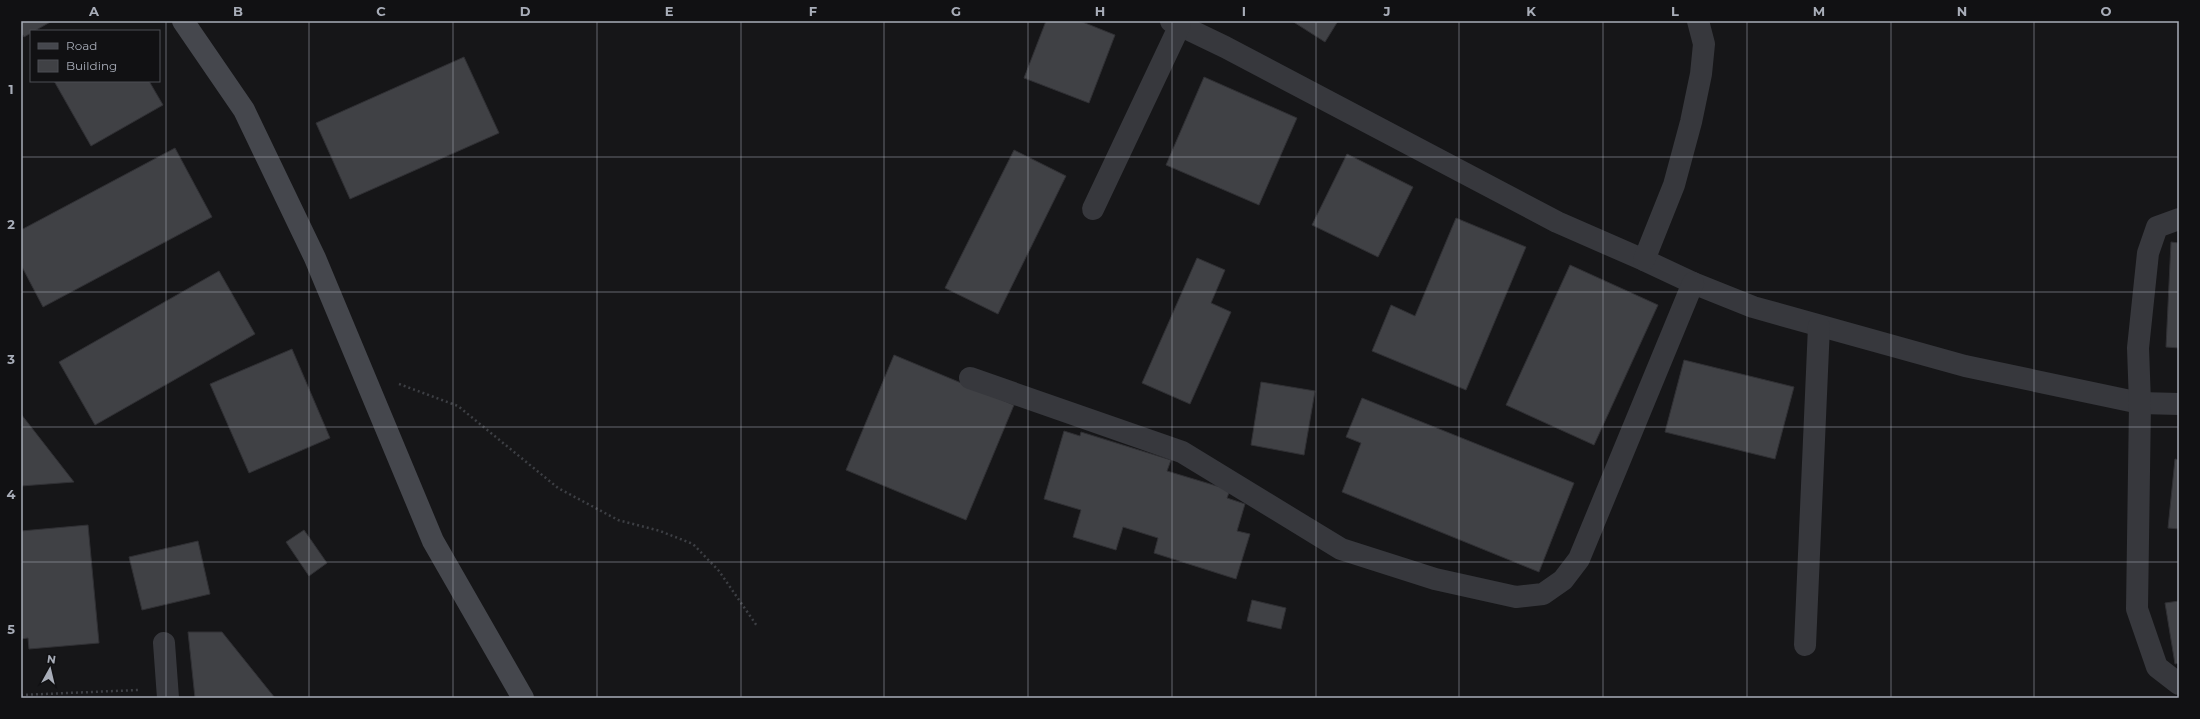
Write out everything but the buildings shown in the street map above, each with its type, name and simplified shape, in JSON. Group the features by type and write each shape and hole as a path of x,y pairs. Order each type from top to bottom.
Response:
{"main road":[{"path":"183,21 244,110 315,258 433,541 523,698"}],"street":[{"path":"1644,260 1674,184 1691,122 1701,74 1704,44 1698,21"},
{"path":"1093,209 1175,23 1225,47 1557,222 1693,283 1753,307 1965,366 2140,403 2179,404"},
{"path":"2179,219 2157,228 2148,254 2138,348 2140,403 2137,609 2157,667 2179,684"},
{"path":"970,378 1182,452 1340,549 1435,579 1516,597 1543,594 1564,580 1580,559 1693,283"},
{"path":"1805,645 1819,326"},
{"path":"164,643 168,694"}],"path":[{"path":"360,369 458,406 558,488 618,520 660,531 693,544 719,570 757,626"},
{"path":"21,695 168,694"}]}
